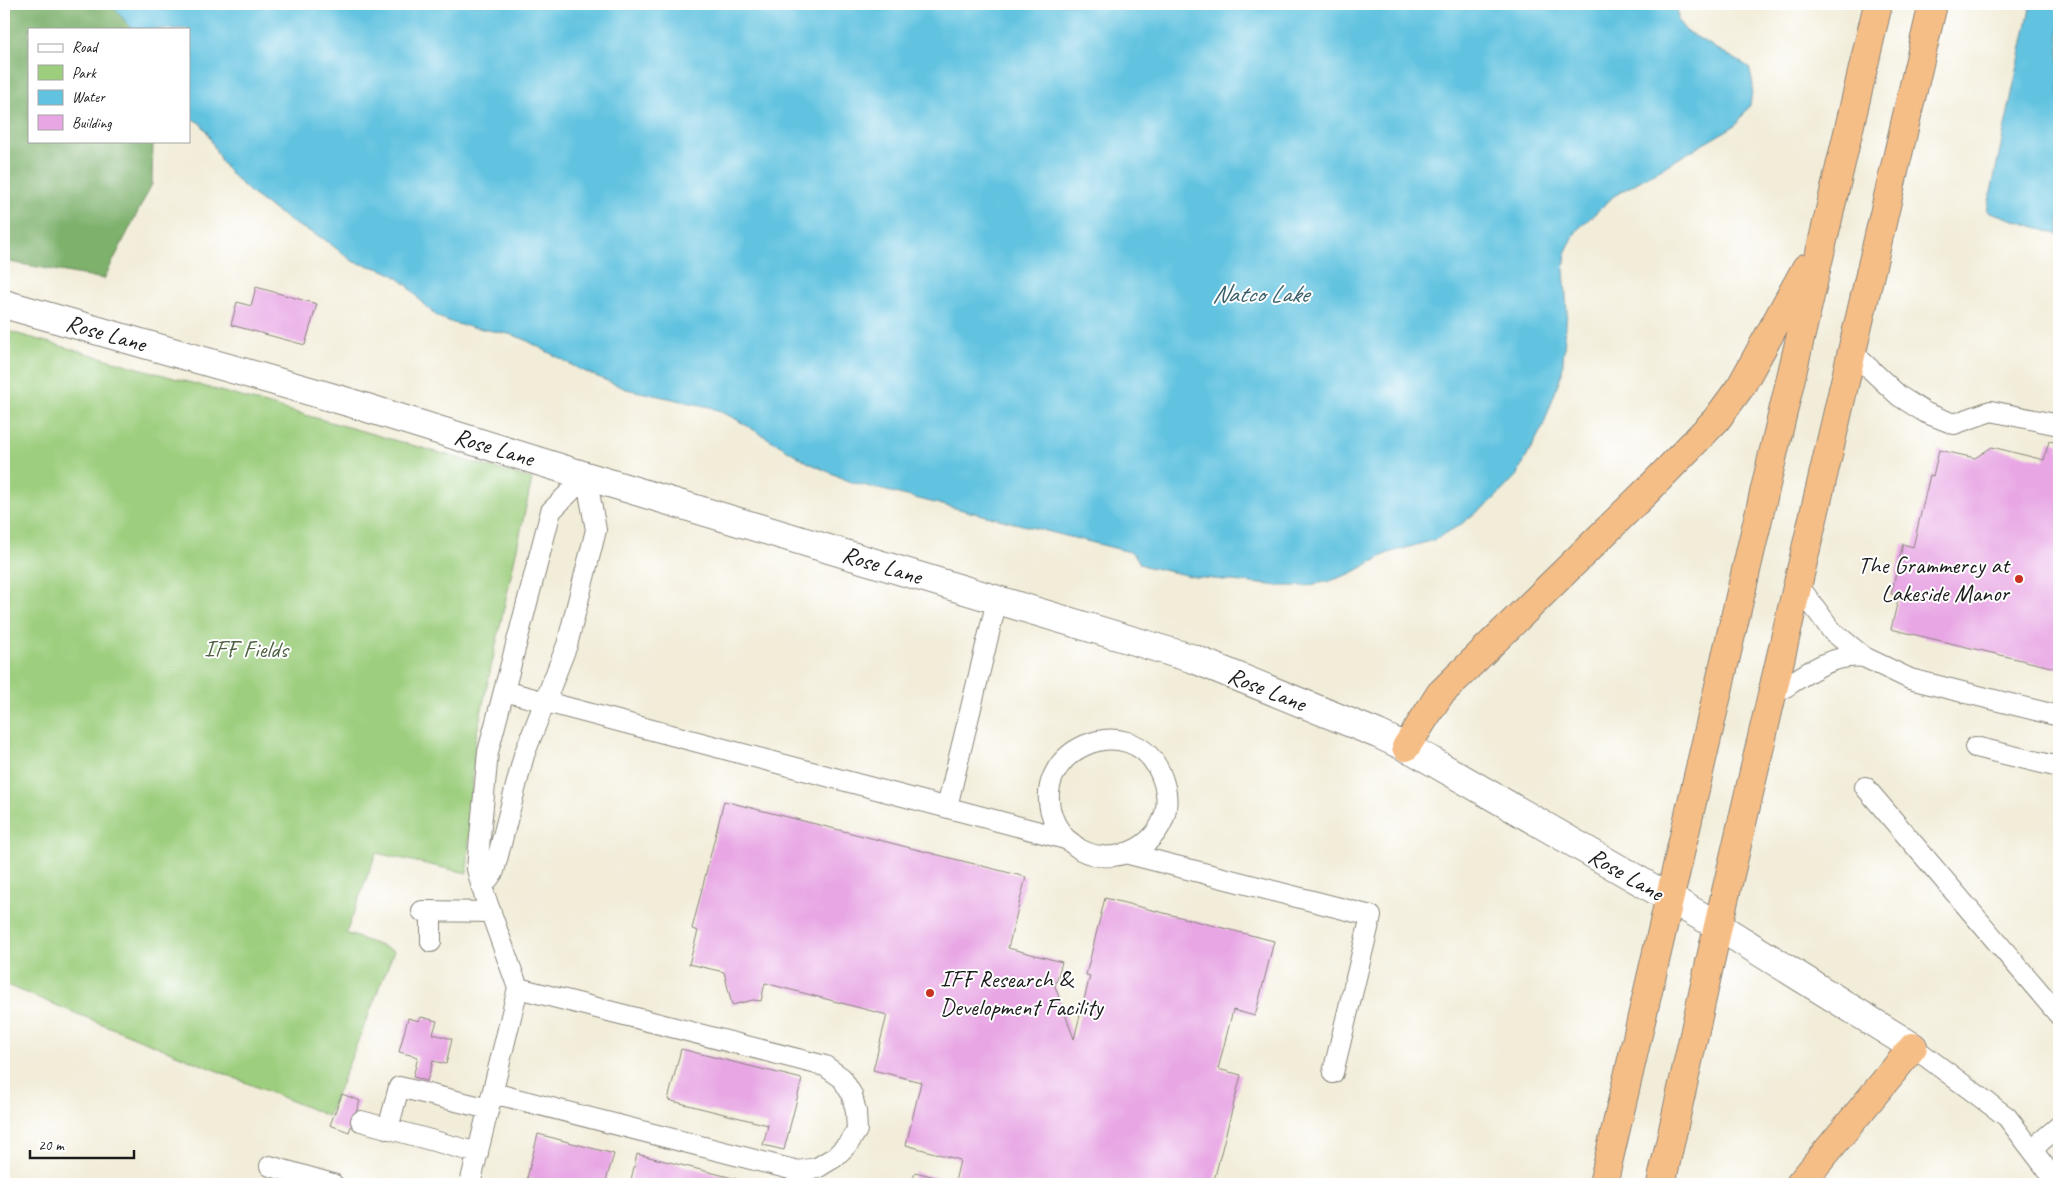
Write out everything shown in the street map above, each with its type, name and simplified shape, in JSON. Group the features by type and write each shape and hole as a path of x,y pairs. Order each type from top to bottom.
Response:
{"highway":[{"path":"1603,1184 1878,4"},
{"path":"1662,1184 1718,926 1933,4"},
{"path":"1406,747 1440,694 1648,490 1716,420 1742,386 1822,238"},
{"path":"1800,1184 1913,1047"}],"street":[{"name":"Rose Lane","path":"4,304 348,402 586,476 1194,659 1406,747 1718,926 1913,1047"}],"lane":[{"path":"1852,352 1899,396 1926,413 1954,424 1991,411 2059,425"},
{"path":"470,1184 518,988 477,869 488,752 551,511 586,476"},
{"path":"482,888 494,871 524,755 567,646 596,530 586,476"},
{"path":"1798,586 1832,631 1864,657 1910,679 2059,716"},
{"path":"947,807 997,600"},
{"path":"1772,696 1819,666 1851,656 1864,657"},
{"path":"504,691 1066,839"},
{"path":"1108,739 1127,742 1145,752 1158,766 1165,784 1167,805 1162,823 1150,838 1136,850 1118,856 1099,856 1081,850 1066,839 1055,823 1050,805 1050,786 1058,768 1071,752 1088,743 1108,739"},
{"path":"1975,747 2059,767"},
{"path":"1866,787 2059,1015"},
{"path":"1125,853 1371,916 1333,1074"},
{"path":"431,942 426,911 491,912"},
{"path":"388,1129 399,1087 490,1101 798,1171 817,1168 835,1157 848,1144 857,1130 856,1112 852,1095 842,1078 825,1066 518,988"},
{"path":"1913,1047 2007,1116 2058,1184"},
{"path":"361,1121 478,1153"},
{"path":"2032,1149 2059,1126"},
{"path":"270,1166 333,1184"}],"green space":[{"path":"4,4 111,4 131,28 28,28 28,142 153,142 152,184 104,279 4,261"},
{"name":"IFF Fields","path":"4,330 532,479 475,741 467,873 376,853 346,933 394,951 328,1116 4,984"}],"water":[{"name":"Natco Lake","path":"111,4 1677,4 1678,21 1686,31 1749,67 1753,85 1750,105 1736,125 1614,196 1577,230 1566,251 1564,270 1567,311 1562,373 1543,426 1517,475 1492,501 1460,525 1434,540 1388,553 1352,573 1330,581 1305,586 1280,586 1195,577 1145,566 1140,564 1136,556 1130,552 851,482 809,463 734,418 710,407 626,389 579,369 524,339 509,334 456,324 438,317 423,304 407,285 394,275 381,269 354,262 324,239 293,223 252,194 229,172 221,161 207,132 200,123 190,118 190,28 131,28"},
{"path":"2031,4 2059,4 2059,235 1987,211"}],"building":[{"path":"256,287 317,304 305,345 231,325 237,302 251,306"},
{"path":"2049,441 2059,443 2059,669 1891,629 1899,596 1891,594 1903,544 1913,547 1930,475 1933,476 1939,450 1975,458 1992,447 2044,460"},
{"name":"IFF Research & Development Facility","path":"724,801 1026,877 1008,948 1062,962 1055,986 1074,1039 1090,976 1086,975 1105,898 1274,941 1255,1016 1233,1010 1218,1069 1241,1075 1213,1184 912,1184 915,1172 955,1182 960,1160 906,1145 921,1082 873,1070 887,1015 765,983 761,1001 753,1000 732,1005 724,972 689,964 698,931 692,929"},
{"path":"421,1017 437,1021 433,1034 452,1039 446,1064 433,1061 427,1081 413,1077 418,1057 399,1052 408,1018 419,1021"},
{"path":"681,1049 802,1079 784,1150 763,1145 768,1125 668,1100"},
{"path":"342,1094 360,1101 349,1132 330,1125"},
{"path":"538,1134 614,1154 605,1184 551,1184 527,1178"},
{"path":"637,1154 749,1182 749,1184 630,1184"}],"place":[{"name":"The Grammercy at Lakeside Manor","path":"2019,579"},
{"name":"IFF Research & Development Facility","path":"930,993"}]}
